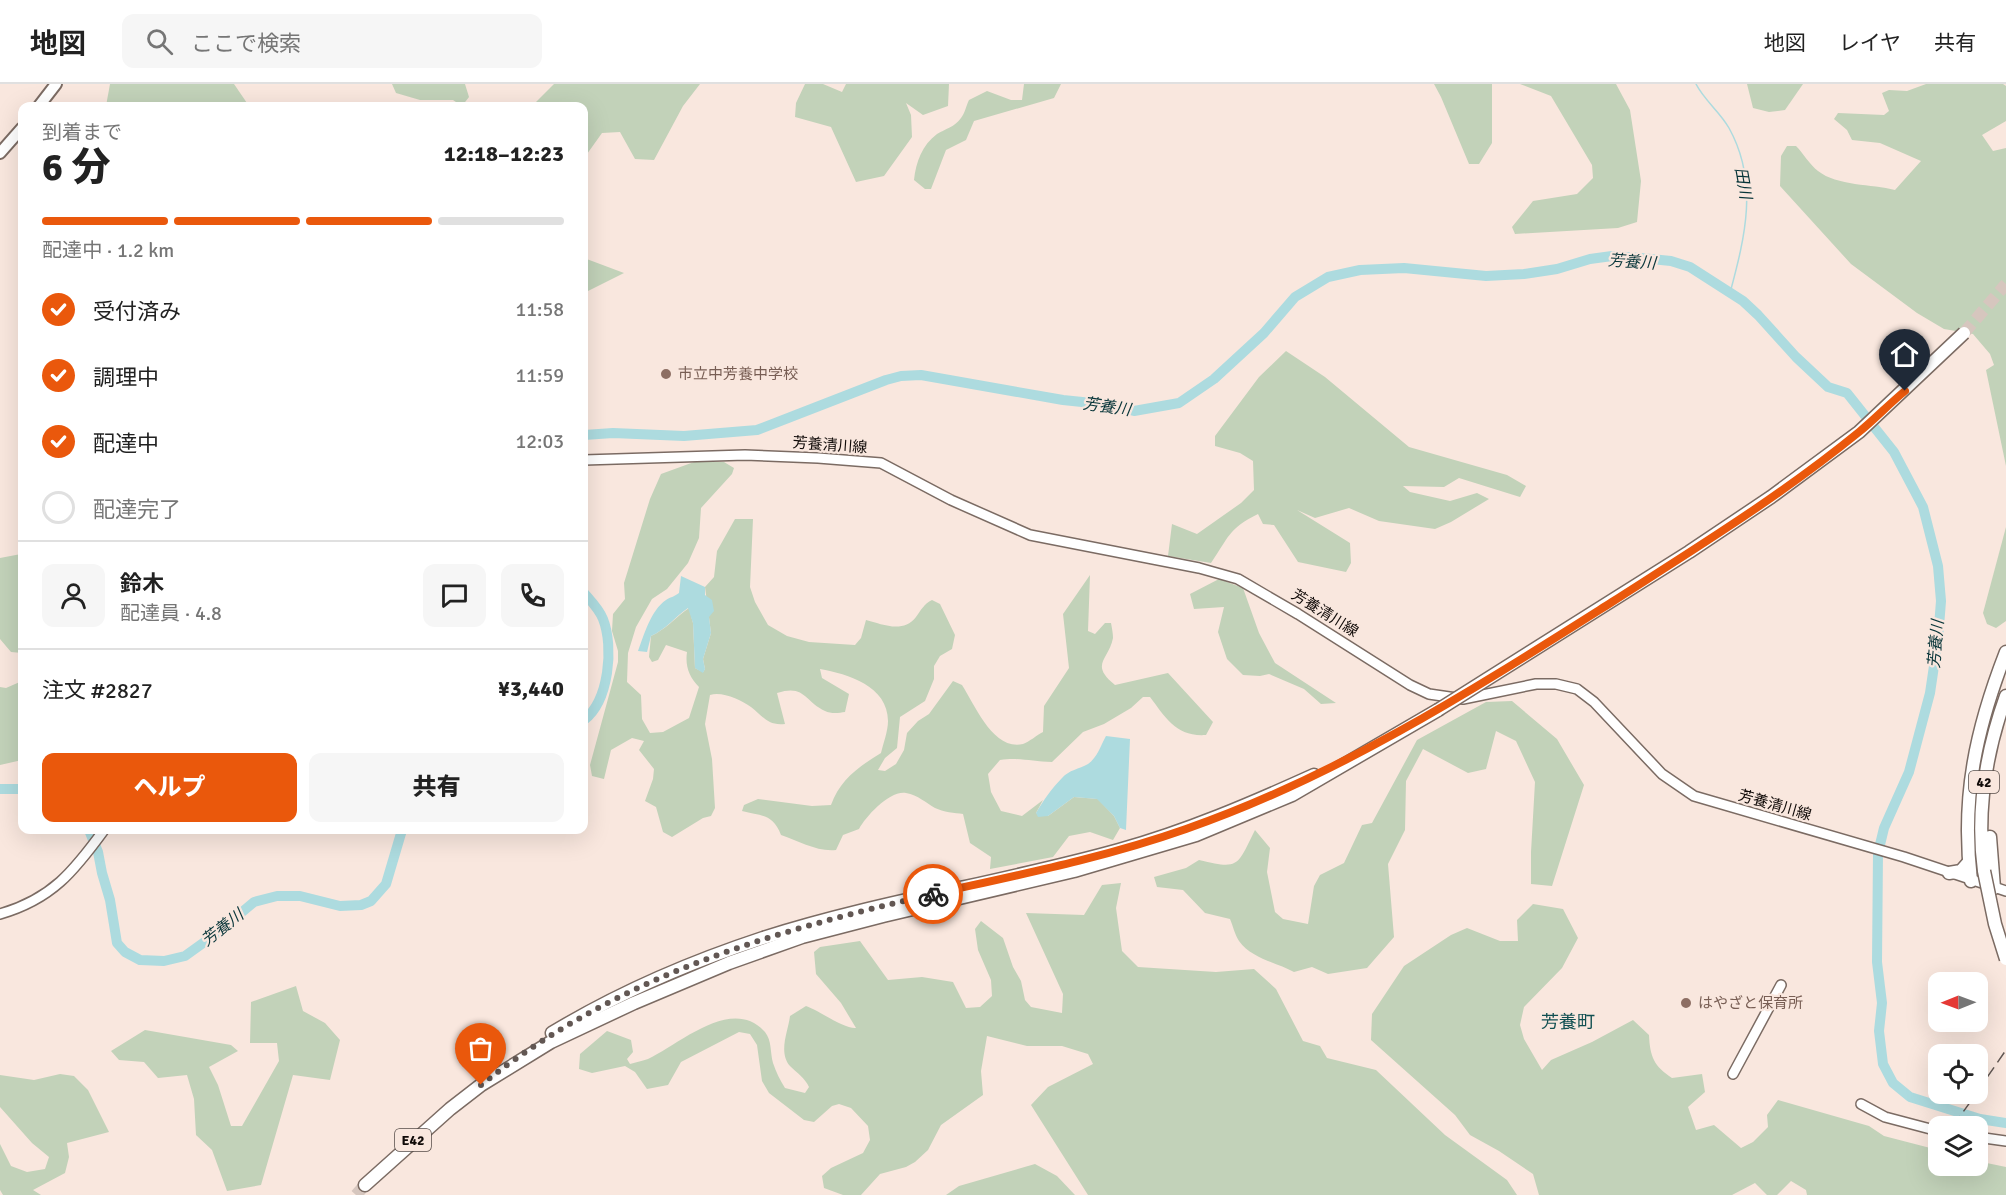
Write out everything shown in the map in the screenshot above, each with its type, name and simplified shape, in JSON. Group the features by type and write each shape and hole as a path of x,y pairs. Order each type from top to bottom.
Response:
{"highway":[{"name":"E42","path":"365,1185 464,1098 537,1042 608,1003 686,966 764,938 984,888 1098,865 1229,823 1300,791 1438,710 1680,558 1771,497 1859,432 1964,333"},
{"path":"1971,880 1968,863 1967,816 1974,755 1987,706 2006,652"},
{"name":"42","path":"2006,696 1991,745 1984,787 1982,839 1984,871 1995,924 2006,959"},
{"path":"2000,890 1990,849 1990,799 1995,758 2006,717"},
{"path":"1949,873 1961,871 1968,863"},
{"name":"E42","path":"464,1098 507,1068 573,1031 756,953 843,921"}],"main road":[{"path":"42,102 56,84"},
{"path":"0,153 18,133"},
{"name":"芳養清川線","path":"588,460 745,455 881,463 951,500 1030,535 1199,568 1238,579 1410,685 1429,694 1463,699 1536,684 1556,684 1577,689 1594,702 1662,774 1687,792 1744,812 1900,856 2000,890"},
{"path":"0,914 21,908 62,883 80,864 101,834"},
{"path":"1733,1074 1781,985"},
{"path":"1862,1104 1885,1117 1928,1128"},
{"path":"1988,1139 2006,1141"}],"green space":[{"path":"110,84 234,84 246,102 107,102"},
{"path":"392,84 465,84 469,97 465,102 456,102 453,100 420,100 396,93"},
{"path":"554,84 700,84 683,106 654,160 635,159 620,132 602,133 588,153 588,102 536,102"},
{"path":"805,84 823,84 842,92 846,84 949,84 948,106 923,115 906,103 911,115 912,137 884,176 856,182 831,127 795,117 796,103"},
{"path":"1024,84 1061,84 1054,98 974,121 966,140 946,150 931,189 925,189 914,180 918,160 924,149 937,134 959,121 969,100 987,91 1011,100 1022,100"},
{"path":"1434,84 1492,84 1492,143 1479,164 1469,164"},
{"path":"1520,84 1616,84 1630,110 1641,181 1637,222 1618,228 1515,234 1512,227 1533,201 1577,194 1593,178 1592,165 1551,96"},
{"path":"1747,84 1803,84 1785,110 1769,112 1753,108"},
{"path":"1926,84 2003,84 2006,86 2006,121 1982,135 1993,151 2006,148 2006,466 1986,370 1994,365 1990,354 1973,334 1944,329 1917,313 1851,264 1780,186 1781,156 1787,146 1796,146 1815,168 1826,176 1845,182 1895,190 1921,161 1880,143 1852,140 1847,130 1834,119 1838,113 1884,115 1889,111 1882,93 1889,90 1907,91"},
{"path":"588,260 624,273 588,291"},
{"path":"1286,351 1325,377 1409,447 1507,475 1526,486 1520,497 1459,478 1444,487 1403,486 1410,492 1450,501 1477,493 1489,499 1435,529 1379,521 1349,508 1315,518 1297,510 1350,543 1351,563 1346,572 1298,562 1274,525 1263,524 1258,514 1235,529 1211,563 1168,556 1172,524 1197,534 1241,503 1254,490 1253,461 1240,453 1215,446 1215,436 1259,377"},
{"path":"694,462 724,462 734,468 732,474 701,508 699,538 688,563 667,589 652,599 636,627 628,653 627,682 641,695 642,719 650,733 663,732 689,718 699,687 688,671 687,652 666,645 658,660 652,662 649,657 651,636 689,608 693,623 695,668 703,672 705,669 703,659 711,633 705,587 714,577 717,551 735,519 753,519 750,587 755,602 768,625 787,636 809,642 855,645 861,638 866,620 892,626 905,625 911,622 932,600 940,604 955,635 952,649 940,656 934,666 934,679 925,701 900,717 897,748 885,758 878,770 885,771 896,764 904,750 907,733 918,721 929,714 953,681 962,685 986,725 1003,741 1023,744 1043,732 1044,706 1069,668 1063,614 1090,575 1088,631 1095,634 1105,623 1111,623 1112,629 1113,638 1102,667 1107,678 1115,685 1168,673 1213,722 1206,735 1187,733 1173,725 1150,697 1143,697 1131,708 1104,724 1083,732 1052,762 1000,760 988,774 991,792 1001,811 1022,816 1043,800 1036,813 1048,816 1074,797 1098,799 1114,816 1120,828 1113,840 1090,832 1069,836 1053,857 990,869 991,857 970,843 963,814 938,809 914,795 900,793 879,805 859,829 843,835 836,850 829,850 808,846 781,835 770,819 742,811 744,805 758,799 812,806 831,805 845,781 881,753 888,721 881,699 874,690 854,678 820,669 822,678 849,694 845,712 827,712 799,692 786,691 777,693 785,724 779,724 769,722 737,699 720,694 710,695 705,724 712,759 715,808 711,816 703,818 672,837 663,832 656,807 645,801 654,769 639,750 644,741 632,738 611,750 604,779 592,776 590,765 618,662 618,651 612,631 613,614 625,599 624,583 650,499 661,474"},
{"path":"2006,527 2006,621 1996,628 1987,624 1983,613"},
{"path":"18,555 18,653 11,652 0,639 0,558"},
{"path":"1219,579 1243,588 1259,633 1275,663 1336,703 1321,704 1304,689 1269,674 1243,675 1227,659 1218,632 1224,607 1194,609 1190,594"},
{"path":"18,683 18,761 0,765 0,687 6,688"},
{"path":"1512,701 1557,739 1584,785 1552,886 1531,884 1535,782 1516,741 1496,731 1486,769 1468,773 1423,749 1406,781 1405,830 1388,864 1394,937 1367,968 1328,974 1312,967 1294,972 1257,956 1244,947 1230,919 1205,913 1183,890 1157,887 1154,877 1186,868 1199,860 1223,865 1236,862 1255,830 1270,848 1267,872 1275,912 1283,919 1308,924 1314,886 1320,875 1344,863 1362,825 1372,823 1417,740 1486,702"},
{"path":"1121,883 1116,908 1122,951 1138,967 1216,972 1254,969 1276,989 1303,1041 1320,1046 1327,1058 1376,1070 1445,1135 1507,1180 1517,1195 1088,1195 1031,1105 1048,1087 1093,1064 1088,1054 1062,1046 1027,1046 987,1036 981,1071 983,1095 941,1125 928,1150 915,1162 906,1167 880,1174 861,1195 843,1195 824,1188 822,1176 831,1168 863,1153 870,1140 868,1126 851,1108 839,1104 832,1106 814,1122 804,1120 769,1093 762,1081 757,1045 750,1034 739,1032 681,1062 668,1085 647,1089 635,1072 625,1066 592,1073 579,1069 580,1054 607,1031 631,1040 633,1052 627,1059 630,1064 648,1059 706,1026 722,1020 737,1018 752,1022 765,1032 770,1043 774,1066 785,1088 805,1093 809,1087 790,1066 785,1055 784,1048 790,1016 806,1006 845,1026 856,1028 841,1003 816,974 814,952 820,947 860,941 888,980 922,977 953,982 966,1008 980,1007 992,996 991,980 978,950 975,929 981,921 1003,938 1013,967 1021,981 1025,1000 1031,1007 1062,1013 1063,994 1026,913 1084,915 1102,885"},
{"path":"1533,904 1563,909 1578,938 1562,968 1524,1007 1520,1025 1524,1039 1542,1070 1551,1060 1633,1020 1649,1035 1654,1060 1666,1074 1672,1078 1702,1074 1705,1092 1688,1107 1696,1130 1714,1125 1741,1148 1753,1142 1768,1127 1767,1115 1778,1100 1869,1126 1884,1136 1928,1147 1928,1176 1988,1176 1988,1163 2006,1167 2006,1195 1807,1195 1806,1190 1791,1181 1777,1195 1767,1195 1755,1183 1732,1195 1539,1195 1533,1174 1470,1135 1455,1115 1371,1040 1372,1014 1404,966 1451,935 1467,928 1500,941 1518,941 1517,920"},
{"path":"296,986 303,1011 325,1023 340,1040 330,1080 293,1075 261,1185 227,1191 212,1150 196,1135 194,1099 187,1075 158,1078 144,1062 119,1060 111,1051 145,1030 231,1045 238,1051 209,1067 218,1085 231,1126 242,1126 279,1061 277,1043 250,1043 251,1002"},
{"path":"60,1074 74,1076 88,1090 109,1132 67,1143 69,1157 65,1173 33,1190 41,1195 3,1195 0,1190 0,1144 11,1166 27,1172 45,1169 49,1157 32,1143 0,1107 0,1075 34,1080"},
{"path":"1035,1164 1057,1176 1075,1195 946,1195 959,1186"}],"water":[{"path":"681,576 705,587 705,595 712,600 714,611 709,617 711,633 703,659 705,669 703,673 695,668 693,623 688,608 651,636 647,652 638,651 656,610 666,600 679,593"},
{"path":"1106,736 1130,739 1126,830 1120,828 1114,816 1097,799 1074,797 1048,816 1038,817 1036,813 1055,786 1068,773 1091,761"}],"waterway":[{"name":"田川","path":"1696,84 1729,128 1744,169 1746,189 1744,230 1730,293"},
{"name":"芳養川","path":"588,435 613,433 684,436 757,430 886,380 901,376 921,375 1063,400 1111,405 1134,411 1179,403 1214,379 1264,333 1295,297 1328,277 1360,270 1404,268 1486,276 1524,274 1612,256 1671,261 1690,267 1743,301 1828,387 1847,393 1894,452 1923,507 1938,566 1941,601 1930,693 1909,772 1884,828 1878,853 1877,962 1882,1003 1879,1031 1883,1064 1893,1083 1910,1097 1980,1119 2006,1123"},
{"name":"芳養川","path":"588,598 603,619 608,644 604,687 599,700 588,716"},
{"name":"芳養川","path":"0,789 18,789"},
{"name":"芳養川","path":"91,834 98,852 110,900 117,943 125,952 140,960 164,961 185,956 254,902 277,896 300,896 340,906 361,905 371,901 386,884 401,834"}],"tunnel":[{"path":"1964,333 2006,284"},
{"path":"356,1195 365,1185"}],"railway":[{"path":"1988,1076 2006,1050"},
{"path":"1960,1116 1969,1104"}],"way so far":[{"path":"481,1085 537,1042 617,998 686,966 794,929 933,894"}],"place":[{"name":"市立中芳養中学校","path":"666,374"},
{"name":"はやざと保育所","path":"1686,1003"}],"district":[{"name":"芳養町","path":"1568,1022"}],"route":[{"path":"933,894 1043,870 1187,829 1275,793 1409,727 1534,651 1771,497 1859,432 1905,391"}]}
